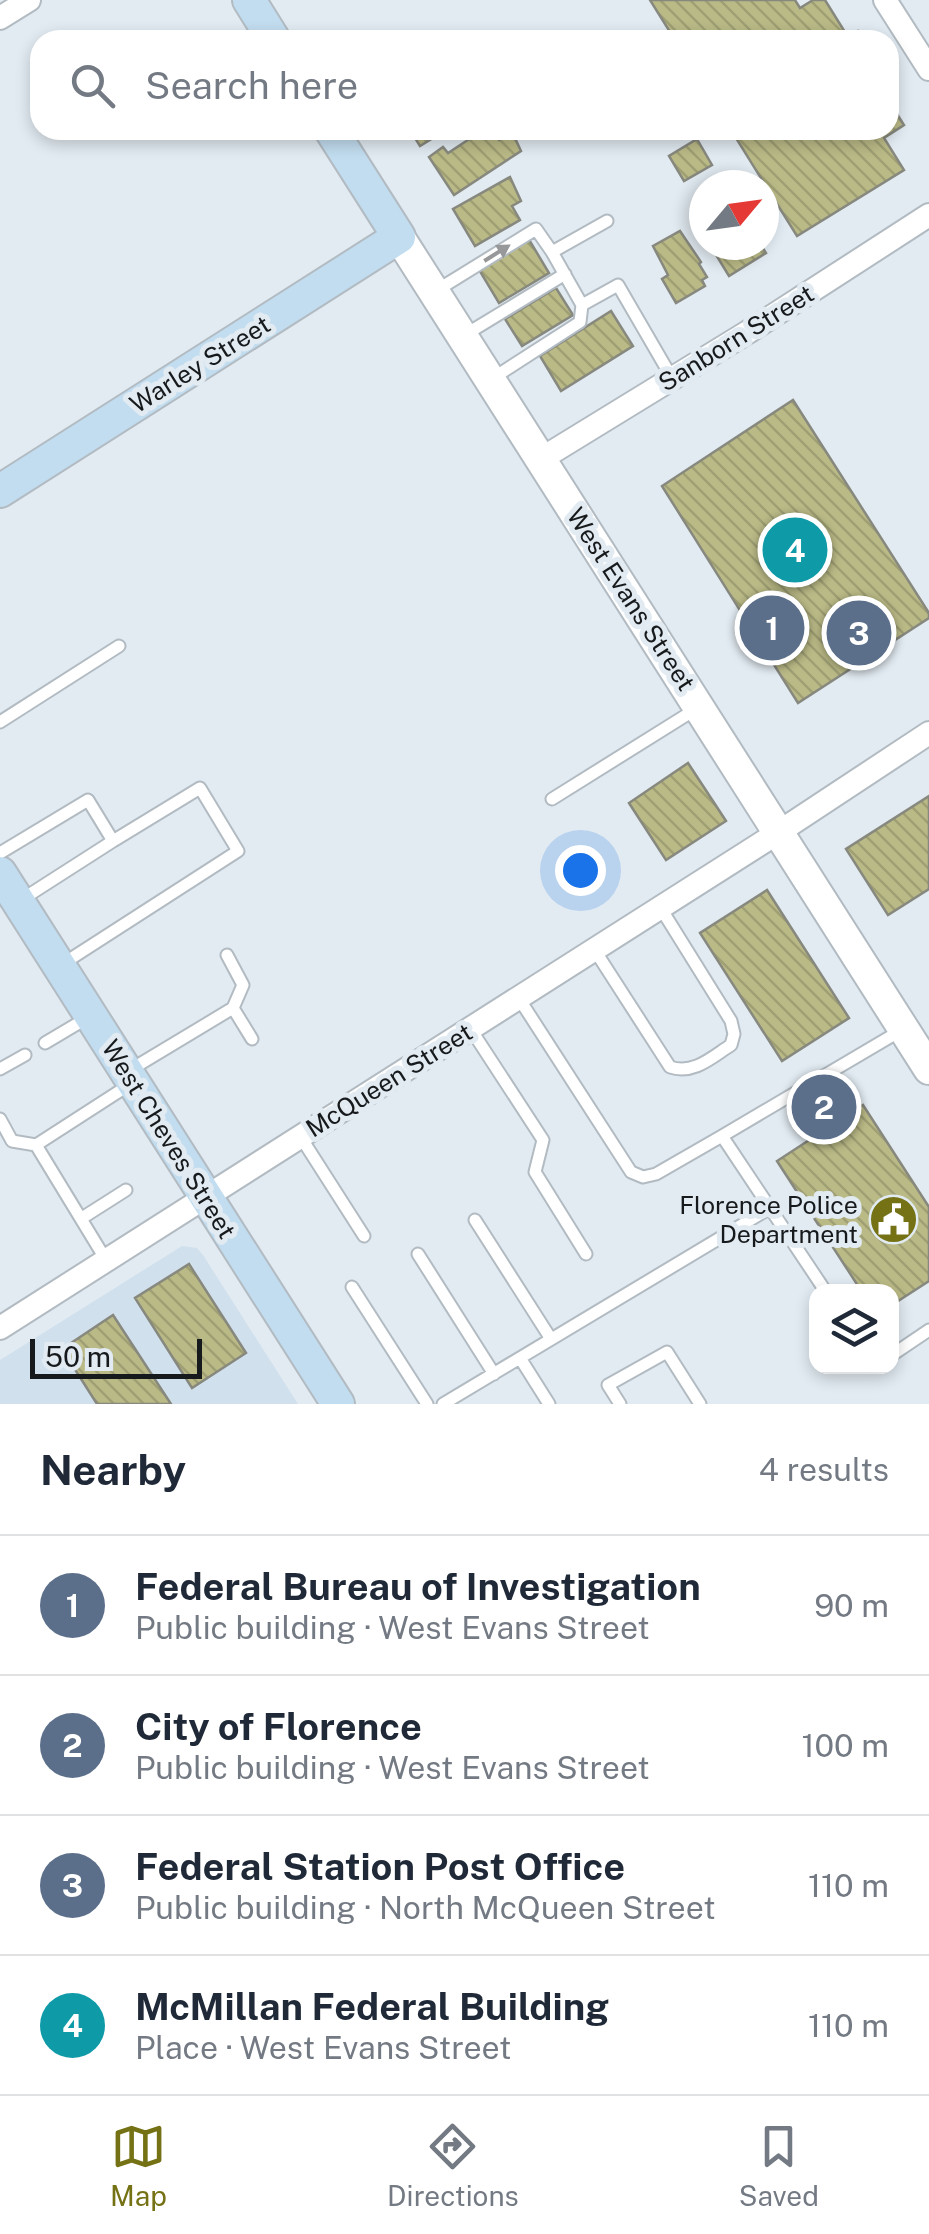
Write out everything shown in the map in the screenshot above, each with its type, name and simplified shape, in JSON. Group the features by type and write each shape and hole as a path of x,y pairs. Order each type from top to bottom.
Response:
{"main road":[{"path":"249,0 268,30"},
{"name":"West Evans Street","path":"338,140 399,237"},
{"name":"Warley Street","path":"0,491 399,237"},
{"name":"West Cheves Street","path":"0,873 338,1404"}],"street":[{"path":"0,18 29,0"},
{"path":"892,2 929,70"},
{"name":"Sanborn Street","path":"541,459 929,215"},
{"name":"West Evans Street","path":"399,237 929,1068"},
{"name":"McQueen Street","path":"0,1328 929,734"}],"lane":[{"path":"552,252 607,221"},
{"path":"434,292 536,229 552,252 582,305 580,322 490,380"},
{"path":"462,336 565,274"},
{"path":"582,305 618,284 672,378"},
{"path":"0,722 119,646"},
{"path":"552,799 700,706"},
{"path":"18,902 200,788 238,850 59,966"},
{"path":"0,853 88,800 113,842"},
{"path":"594,949 670,1068 694,1068 731,1044 732,1021 660,908"},
{"path":"0,1119 12,1141 36,1144 233,1008 243,985 226,955"},
{"path":"518,998 631,1172 643,1177 656,1174 904,1029"},
{"path":"233,1008 252,1039"},
{"path":"45,1043 90,1016"},
{"path":"470,1028 543,1140 535,1172 586,1254"},
{"path":"0,1070 24,1055"},
{"path":"300,1136 364,1236"},
{"path":"722,1136 821,1284"},
{"path":"36,1144 106,1260"},
{"path":"82,1218 126,1190"},
{"path":"443,1404 770,1208"},
{"path":"475,1220 551,1339"},
{"path":"418,1254 494,1374"},
{"path":"352,1287 427,1404"},
{"path":"899,1350 929,1330"},
{"path":"620,1404 608,1385 667,1352 700,1404"},
{"path":"520,1358 548,1404"}],"shaded area":[{"path":"182,1246 197,1248 203,1255 298,1404 0,1404 0,1360"}],"building":[{"path":"650,0 795,0 800,8 813,0 825,0 844,30 669,30"},
{"path":"468,140 516,140 521,151 454,195 429,157 443,147 448,153"},
{"path":"698,140 712,165 703,170 689,170 689,178 684,181 669,156"},
{"path":"737,140 885,140 904,170 797,236 779,207 779,170 756,170"},
{"path":"510,177 521,201 512,206 520,220 475,246 453,209"},
{"path":"680,231 689,244 689,260 701,262 707,277 702,280 705,286 676,303 662,279 668,275 653,246"},
{"path":"528,238 549,273 499,303 478,268"},
{"path":"719,260 755,260 729,276"},
{"path":"556,288 573,315 522,346 505,319"},
{"path":"611,311 633,346 561,391 540,356"},
{"path":"793,400 929,613 929,618 798,703 662,486"},
{"path":"688,763 726,821 666,860 629,803"},
{"path":"929,796 929,889 888,915 846,849"},
{"path":"767,890 849,1018 782,1061 700,933"},
{"path":"863,1105 929,1207 929,1281 899,1300 899,1284 857,1284 777,1161"},
{"path":"189,1264 246,1353 192,1388 135,1298"},
{"path":"113,1315 171,1404 97,1404 62,1349"}],"place":[{"name":"McMillan Federal Building","path":"795,550"},
{"name":"Federal Bureau of Investigation","path":"772,628"},
{"name":"Federal Station Post Office","path":"859,633"},
{"name":"City of Florence","path":"824,1107"},
{"name":"Florence Police Department","path":"893,1219"}]}
